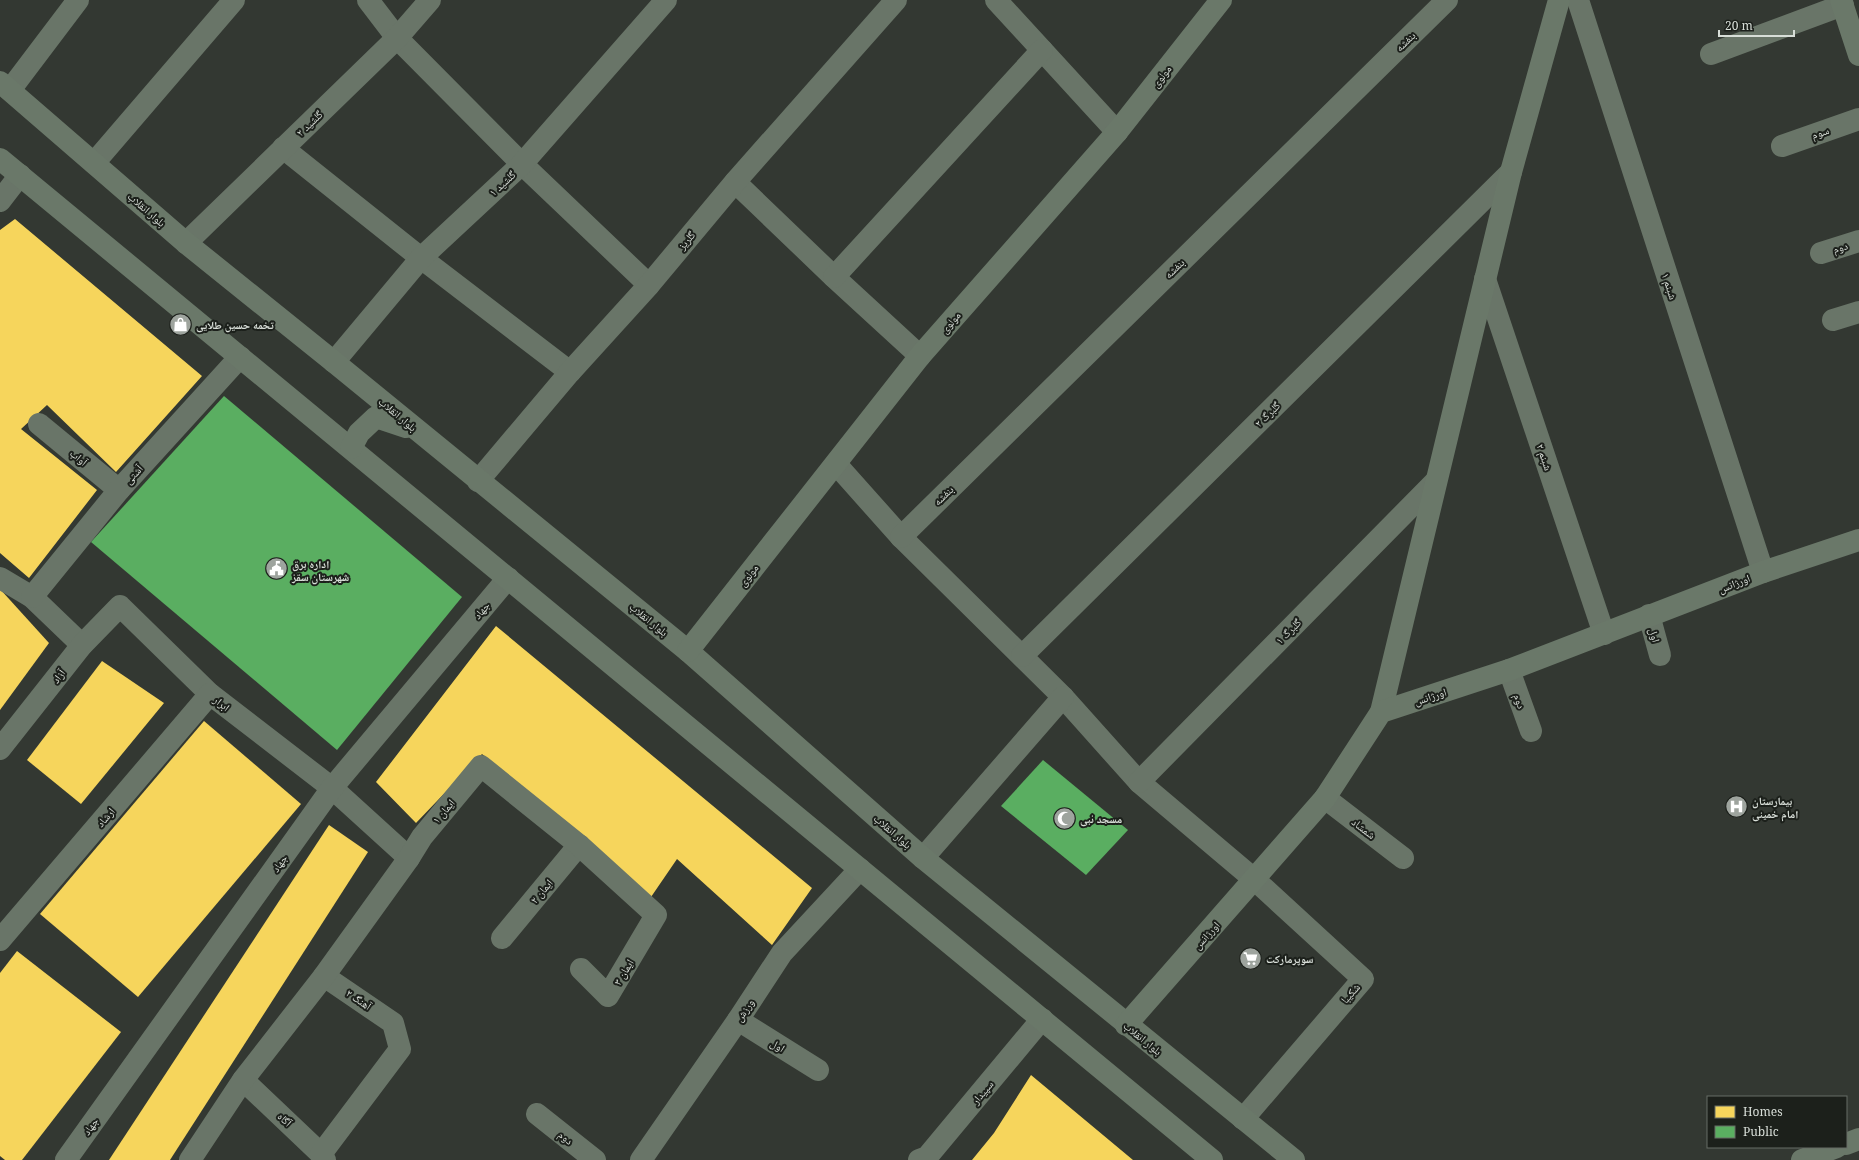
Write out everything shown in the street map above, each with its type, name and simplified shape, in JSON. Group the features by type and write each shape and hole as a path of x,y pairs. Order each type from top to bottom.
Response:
{"main road":[{"name":"مولوی","path":"688,651 920,356 1117,132 1221,0"},
{"path":"1381,712 1511,172 1559,0"},
{"path":"1842,2 1859,55"},
{"name":"بلوار انقلاب","path":"5,86 186,243 688,651 923,858 1126,1025 1294,1160"},
{"path":"0,159 1212,1160"},
{"path":"351,448 359,433 376,417 419,432"},
{"name":"اورژانس","path":"1126,1025 1255,880 1325,798 1381,712 1509,670 1763,572 1859,540"},
{"path":"1847,1144 1859,1139"},
{"path":"1802,1160 1835,1148"}],"street":[{"path":"5,86 78,0"},
{"path":"94,163 234,0"},
{"path":"368,0 397,38 522,164 649,284"},
{"name":"گلشید ۲","path":"186,243 397,38 430,0"},
{"name":"گلشید ۱","path":"334,362 421,258 522,164 666,0"},
{"name":"گلریز","path":"478,481 570,372 649,284 735,182 896,0"},
{"path":"996,0 1117,132"},
{"name":"بنفشه","path":"901,537 1447,0"},
{"name":"شبنم ۱","path":"1578,0 1763,572"},
{"path":"1711,54 1842,2"},
{"path":"834,277 1042,50"},
{"name":"سوم","path":"1782,146 1859,118"},
{"path":"283,148 421,258 570,372"},
{"name":"گلبرگ ۲","path":"1022,656 1511,172"},
{"path":"0,201 20,175"},
{"path":"735,182 834,277 920,356"},
{"name":"دوم","path":"1821,253 1859,241"},
{"name":"شبنم ۲","path":"1485,280 1604,634"},
{"path":"1833,320 1859,312"},
{"name":"آشتی","path":"32,597 119,490 240,357"},
{"name":"آواب","path":"39,424 119,490"},
{"path":"836,464 901,537 1064,697 1139,782 1255,880"},
{"name":"گلبرگ ۱","path":"1139,782 1436,481"},
{"path":"0,578 32,597 82,645"},
{"name":"جهاد","path":"66,1160 332,788 508,578"},
{"name":"ابرار","path":"120,606 210,694 332,788 409,858"},
{"name":"آزاد","path":"0,749 82,645 120,606"},
{"name":"اول","path":"1649,615 1660,655"},
{"name":"دوم","path":"1509,670 1530,731"},
{"name":"ارشاد","path":"0,940 210,694"},
{"path":"923,858 1064,697"},
{"name":"ایمان ۱","path":"190,1160 243,1080 324,976 409,858 422,837 481,766 579,844"},
{"name":"شمشاد","path":"1325,798 1403,858"},
{"name":"ایمان ۳","path":"579,844 656,915 608,996 581,969"},
{"name":"ایمان ۲","path":"502,938 579,844"},
{"name":"ورزش","path":"641,1160 738,1020 782,953 860,869"},
{"name":"شکیبا","path":"1243,1119 1363,979 1255,880"},
{"name":"آهنگ ۲","path":"323,1157 400,1049 393,1023 324,976"},
{"name":"سپیدار","path":"919,1160 927,1157 1042,1019"},
{"name":"اول","path":"738,1020 818,1070"},
{"name":"آگاه","path":"243,1080 323,1157"},
{"name":"دوم","path":"537,1114 595,1160"}],"building: Homes":[{"path":"15,219 202,376 116,472 47,405 21,429 97,490 29,578 0,553 0,230"},
{"path":"0,589 49,643 0,710"},
{"path":"496,626 812,888 772,945 677,859 651,897 482,754 416,823 376,782"},
{"path":"102,661 164,703 81,804 27,760"},
{"path":"204,721 301,804 138,997 40,914"},
{"path":"329,825 368,852 170,1160 109,1160"},
{"path":"17,951 121,1032 22,1160 5,1160 0,1156 0,973"},
{"path":"1031,1075 1133,1160 972,1160 994,1133"}],"building: Public":[{"name":"اداره برق شهرستان سقز","path":"224,396 462,597 337,750 91,542"},
{"name":"مسجد نبی","path":"1043,760 1128,830 1086,875 1001,806"}],"place":[{"name":"تخمه حسین طلایی","path":"180,324"},
{"name":"اداره برق شهرستان سقز","path":"276,569"},
{"name":"بیمارستان امام خمینی","path":"1737,806"},
{"name":"مسجد نبی","path":"1065,818"},
{"name":"سوپرمارکت","path":"1251,958"}]}
